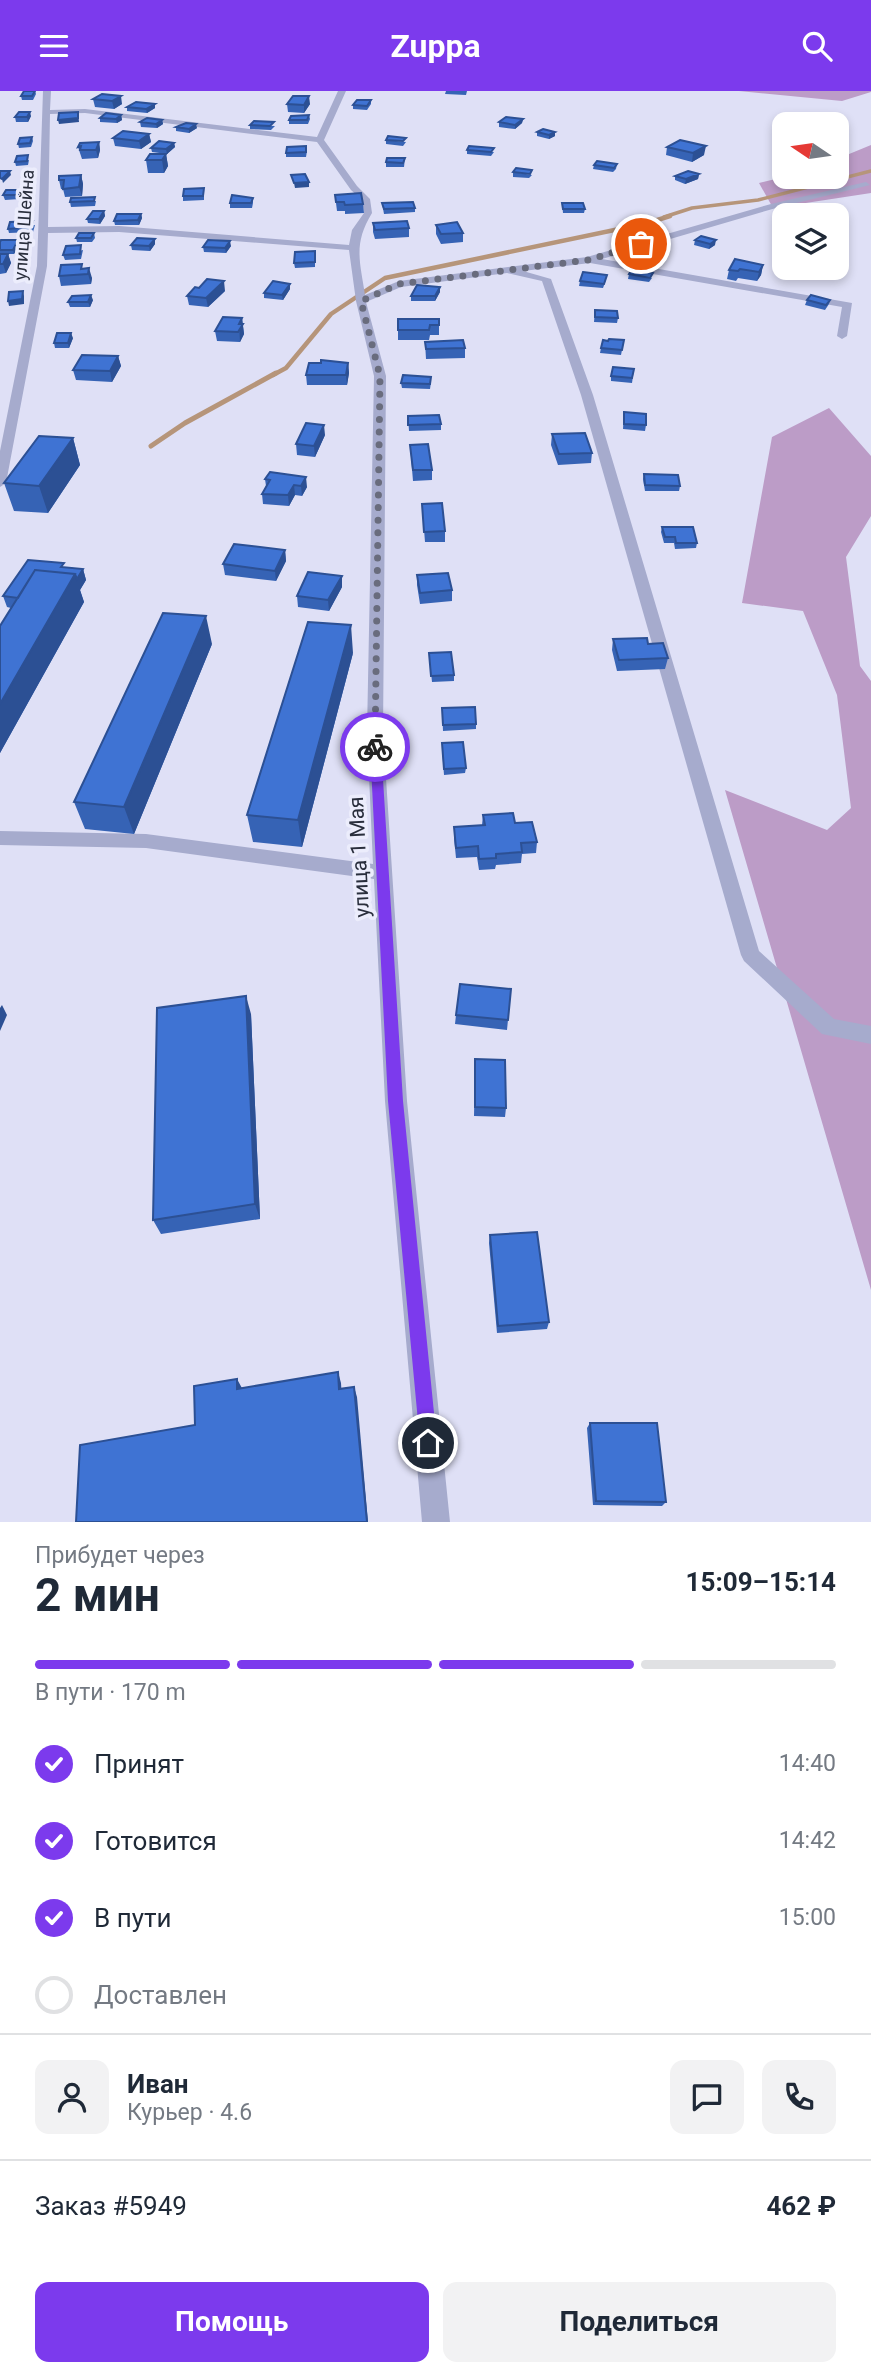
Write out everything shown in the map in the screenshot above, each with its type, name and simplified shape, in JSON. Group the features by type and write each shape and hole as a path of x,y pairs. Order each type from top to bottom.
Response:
{"street":[{"name":"улица Шейна","path":"0,483 43,266 47,91"},
{"path":"320,140 342,91"},
{"path":"45,230 119,229 353,248 357,230 368,213 366,199 354,188 320,140 85,111 46,112"},
{"path":"361,301 399,284 588,260 774,206 866,185"},
{"name":"улица 1 Мая","path":"353,248 361,301 380,376 375,732 396,1101 436,1522"},
{"path":"588,260 848,305 842,336"},
{"path":"505,270 546,279 587,395 751,955 829,1027 871,1035"},
{"path":"0,838 146,841 383,873"}],"shaded area":[{"path":"739,91 871,91 871,92 842,101"},
{"path":"871,145 871,193 806,203 772,203 772,206 759,183 772,180 772,189 849,189 849,154"},
{"path":"829,408 871,456 871,516 846,557 860,666 871,681 871,1290 725,790 827,830 851,808 837,695 803,611 742,603 772,437"}],"building":[{"path":"24,91 35,91 32,96 21,96"},
{"path":"102,94 121,96 112,101 93,99"},
{"path":"293,96 309,96 304,105 287,104"},
{"path":"357,100 371,100 367,106 353,105"},
{"path":"136,102 155,104 146,109 127,107"},
{"path":"19,112 30,112 27,117 15,117"},
{"path":"78,112 78,118 58,120 59,113"},
{"path":"106,113 121,115 116,119 100,118"},
{"path":"309,115 307,120 289,120 291,116"},
{"path":"506,117 523,119 515,125 499,122"},
{"path":"147,118 162,120 156,124 140,122"},
{"path":"254,121 274,122 270,126 250,125"},
{"path":"186,123 196,124 189,129 176,127"},
{"path":"543,129 555,132 549,135 537,132"},
{"path":"123,131 149,134 139,141 113,138"},
{"path":"388,136 406,138 403,141 386,140"},
{"path":"32,137 30,143 18,144 20,138"},
{"path":"680,140 706,146 693,153 667,147"},
{"path":"159,141 174,143 166,149 151,148"},
{"path":"99,142 96,150 80,150 81,146 78,147 80,143"},
{"path":"306,146 306,152 286,153 287,147"},
{"path":"469,146 494,148 491,152 467,150"},
{"path":"150,154 166,154 162,160 146,160"},
{"path":"28,155 27,161 15,162 17,156"},
{"path":"387,158 405,158 403,163 386,162"},
{"path":"597,161 617,164 614,168 594,165"},
{"path":"516,168 532,170 530,174 513,172"},
{"path":"0,171 10,171 2,179"},
{"path":"688,171 699,174 686,179 675,176"},
{"path":"305,174 309,182 294,183 291,175"},
{"path":"81,175 79,187 63,189 64,180 59,180 59,176"},
{"path":"204,188 203,196 183,196 184,189"},
{"path":"6,190 21,190 18,195 3,195"},
{"path":"361,193 363,204 345,205 344,202 336,202 335,195"},
{"path":"232,195 253,198 251,203 230,203"},
{"path":"95,197 94,201 70,202 71,198"},
{"path":"413,202 415,208 384,209 382,203"},
{"path":"562,203 583,203 585,209 563,209"},
{"path":"93,211 104,211 99,219 87,219"},
{"path":"117,214 141,214 138,220 114,221"},
{"path":"33,221 31,227 8,229 10,222"},
{"path":"407,221 409,228 375,230 373,223"},
{"path":"457,222 463,233 441,234 436,225"},
{"path":"79,233 94,233 91,238 76,238"},
{"path":"701,236 716,240 710,244 695,240"},
{"path":"137,238 155,239 149,246 131,245"},
{"path":"1,240 18,240 13,250 0,250"},
{"path":"208,240 230,241 225,248 203,247"},
{"path":"646,244 666,247 662,254 640,255"},
{"path":"81,245 80,254 63,255 66,246"},
{"path":"315,251 315,262 294,263 295,252"},
{"path":"0,254 8,254 3,264 0,264"},
{"path":"735,259 763,265 759,272 729,270"},
{"path":"82,264 81,269 89,268 88,274 59,276 61,265"},
{"path":"632,269 653,273 650,278 629,274"},
{"path":"583,272 607,275 604,284 580,281"},
{"path":"207,279 224,281 206,298 187,296 195,287 199,288"},
{"path":"273,281 290,284 282,295 264,293"},
{"path":"417,285 440,287 435,296 411,296"},
{"path":"23,291 22,299 8,301 9,292"},
{"path":"91,295 88,302 68,302 72,296"},
{"path":"811,295 830,300 826,305 807,300"},
{"path":"595,310 617,311 618,318 595,317"},
{"path":"223,317 242,318 239,324 243,324 238,332 215,331"},
{"path":"398,319 439,319 439,325 430,325 429,330 398,330"},
{"path":"57,333 71,333 68,343 54,343"},
{"path":"463,340 465,348 426,349 425,342"},
{"path":"603,340 624,340 622,350 601,348"},
{"path":"82,355 118,356 110,371 73,370"},
{"path":"321,360 348,363 346,375 306,375 309,363 321,363"},
{"path":"613,367 634,369 632,378 611,376"},
{"path":"403,375 431,377 430,384 401,383"},
{"path":"624,412 646,414 646,425 624,424"},
{"path":"439,415 441,424 408,425 408,416"},
{"path":"306,423 324,425 314,446 296,444"},
{"path":"585,433 592,453 559,454 552,434"},
{"path":"39,436 73,438 39,486 4,483"},
{"path":"428,444 432,470 413,470 410,445"},
{"path":"270,472 306,477 301,486 294,485 288,495 262,494 270,480 265,479"},
{"path":"644,474 678,475 680,486 645,485"},
{"path":"442,503 445,531 424,532 422,504"},
{"path":"662,527 693,527 697,543 676,543 675,537 665,537"},
{"path":"234,544 285,550 275,571 223,564"},
{"path":"28,560 64,563 61,567 83,569 77,579 75,574 35,570 18,598 3,596"},
{"path":"35,570 75,574 0,704 0,626"},
{"path":"308,572 342,576 328,600 297,596"},
{"path":"448,573 452,590 420,593 417,575"},
{"path":"163,613 206,616 124,807 74,802"},
{"path":"308,622 351,625 298,820 247,815"},
{"path":"647,638 648,644 663,643 668,658 619,660 613,639"},
{"path":"451,652 454,675 431,676 429,653"},
{"path":"475,707 476,724 443,725 442,708"},
{"path":"463,742 466,768 444,769 442,743"},
{"path":"513,813 515,823 532,822 537,842 521,843 522,852 496,854 496,858 479,859 478,846 456,848 454,827 485,825 483,815"},
{"path":"460,984 511,989 508,1020 456,1015"},
{"path":"246,996 255,1204 153,1220 157,1008"},
{"path":"475,1059 505,1060 506,1108 475,1107"},
{"path":"537,1232 549,1322 498,1326 490,1235"},
{"path":"338,1372 339,1389 354,1387 367,1522 76,1522 80,1445 195,1425 194,1386 237,1379 237,1389"},
{"path":"590,1423 657,1423 666,1502 596,1501"}],"waterway":[{"path":"664,217 692,208 758,200 871,171"},
{"path":"273,375 286,368 331,314 385,278 648,223 670,216"},
{"path":"151,446 185,423 276,373"}],"way so far":[{"path":"375,747 380,376 361,301 399,284 588,260 641,244"}],"route":[{"path":"375,747 396,1101 428,1443"}]}
